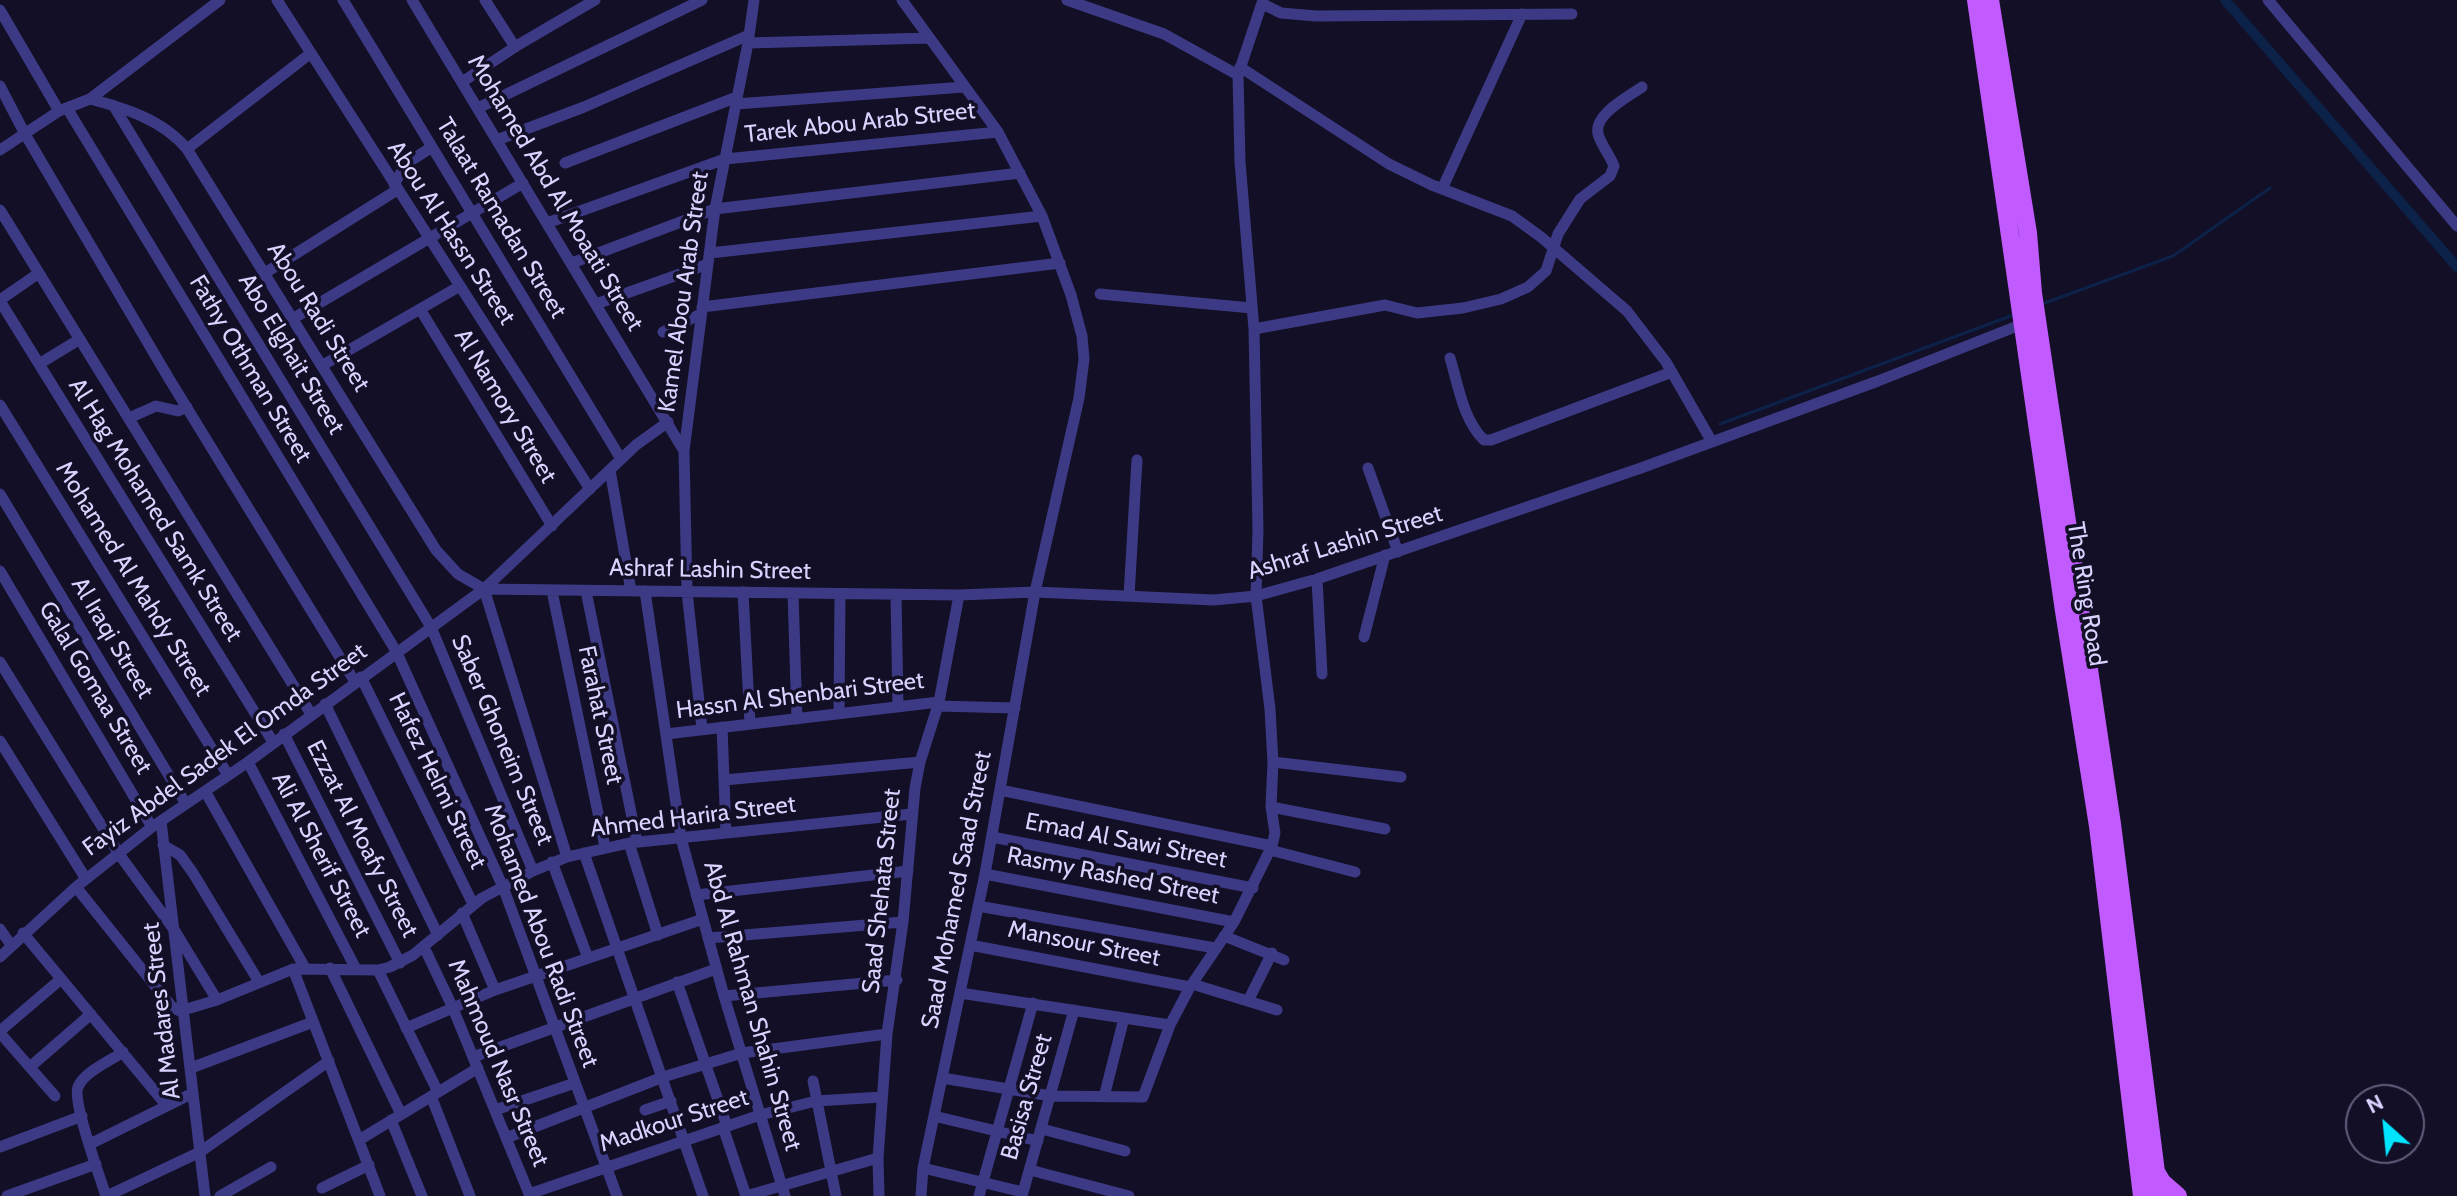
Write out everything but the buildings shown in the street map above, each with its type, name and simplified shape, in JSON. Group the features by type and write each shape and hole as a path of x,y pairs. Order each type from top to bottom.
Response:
{"main road":[{"name":"The Ring Road","path":"1976,0 2112,824 2159,1196"},
{"name":"The Ring Road","path":"1990,0 2028,233 2026,294"},
{"name":"The Ring Road","path":"2031,321 2064,611 2098,826 2142,1196"},
{"path":"2156,1172 2178,1196"}],"street":[{"path":"0,150 63,110 90,99 220,0"},
{"name":"Abou Al Hassn Street","path":"277,0 590,489"},
{"name":"Talaat Ramadan Street","path":"343,0 621,459"},
{"name":"Mohamed Abd Al Moaati Street","path":"412,0 684,451"},
{"path":"486,0 515,47"},
{"path":"462,82 595,0"},
{"path":"478,108 702,0"},
{"name":"Kamel Abou Arab Street","path":"702,729 687,592 684,451 715,209 754,0"},
{"name":"Saad Mohamed Saad Street","path":"902,0 998,132 1042,216 1082,336 1084,359 1079,398 1035,592 985,874 923,1168 921,1196"},
{"path":"1067,0 1164,34 1239,71 1389,164 1512,216 1627,311 1672,372 1712,442"},
{"path":"2268,0 2457,226"},
{"path":"942,1078 1051,1096 1139,1098 1145,1094 1170,1025 1191,985 1234,922 1271,848 1273,762 1270,709 1256,596 1258,530 1254,329 1240,162 1239,71 1263,2 1281,13 1292,15 1572,14"},
{"name":"Fathy Othman Street","path":"0,10 396,651"},
{"path":"1442,189 1522,14"},
{"path":"497,140 749,39 929,38"},
{"path":"187,149 311,53"},
{"name":"Hafez Helmi Street","path":"0,86 25,134 187,407 358,679 473,904"},
{"path":"565,163 737,100 964,87"},
{"path":"1254,329 1385,305 1417,313 1463,308 1501,299 1528,287 1546,271 1558,234 1580,199 1610,176 1614,166 1599,138 1597,129 1601,119 1642,87"},
{"name":"Abou Radi Street","path":"90,99 113,104 163,127 187,149 436,550 458,574 484,589"},
{"name":"Abo Elghait Street","path":"113,104 431,627"},
{"name":"Tarek Abou Arab Street","path":"547,223 725,159 998,132"},
{"path":"265,273 395,187 407,163 432,147"},
{"path":"572,263 715,209 1020,173"},
{"path":"294,318 523,183"},
{"path":"0,210 311,714"},
{"path":"596,304 709,259 1042,216"},
{"path":"663,332 702,311 1060,263"},
{"path":"0,300 39,273"},
{"path":"323,365 460,286"},
{"path":"1100,294 1252,308"},
{"name":"Al Hag Mohamed Samk Street","path":"0,300 273,742"},
{"name":"Al Namory Street","path":"420,309 552,526"},
{"name":"Ashraf Lashin Street","path":"484,589 959,595 1035,592 1214,600 1256,596 1398,552 1712,442 2031,321"},
{"path":"39,364 80,339"},
{"path":"1450,358 1461,398 1473,425 1484,440 1672,372"},
{"name":"Mohamed Al Mahdy Street","path":"0,405 228,775"},
{"path":"129,418 156,406 178,411 187,407"},
{"name":"Fayiz Abdel Sadek El Omda Street","path":"0,957 81,883 156,824 248,762 484,589 621,459 668,422"},
{"path":"1129,596 1137,460"},
{"path":"1368,468 1398,552"},
{"path":"610,470 631,591"},
{"name":"Al Iraqi Street","path":"0,494 186,804"},
{"path":"1364,637 1385,555"},
{"name":"Galal Gomaa Street","path":"0,571 156,824"},
{"path":"1317,579 1322,674"},
{"path":"484,589 567,857"},
{"name":"Farahat Street","path":"552,591 605,847"},
{"path":"586,591 633,842 658,935"},
{"name":"Abd Al Rahman Shahin Street","path":"645,591 681,838 716,969 783,1191"},
{"path":"743,592 750,724"},
{"path":"793,593 797,719"},
{"path":"839,713 840,594"},
{"path":"896,594 898,707"},
{"name":"Saad Shehata Street","path":"879,1196 878,1158 887,1034 897,980 912,814 920,762 938,704 959,595"},
{"name":"Saber Ghoneim Street","path":"431,627 533,871"},
{"name":"Mohamed Abou Radi Street","path":"396,651 503,887 617,1196"},
{"path":"0,662 119,854 175,931 217,1000"},
{"path":"325,704 438,935"},
{"name":"Hassn Al Shenbari Street","path":"666,734 938,704 1015,708"},
{"path":"722,727 726,833"},
{"name":"Ezzat Al Moafy Street","path":"284,734 400,963"},
{"path":"0,741 81,883 172,1007 184,1010"},
{"name":"Ali Al Sherif Street","path":"248,762 356,969"},
{"path":"724,780 920,762"},
{"path":"1273,762 1401,777"},
{"path":"1000,790 1271,848 1355,872"},
{"path":"205,791 299,968 313,1022 380,1196"},
{"path":"1271,807 1385,829"},
{"name":"Ahmed Harira Street","path":"184,1010 299,968 378,970 400,963 424,947 473,904 533,871 567,857 633,842 912,814"},
{"name":"Al Madares Street","path":"156,824 163,845 175,931 205,1196"},
{"name":"Emad Al Sawi Street","path":"992,837 1253,888"},
{"path":"163,845 180,855 193,873 259,982"},
{"path":"584,853 703,1196"},
{"path":"552,862 588,958"},
{"path":"696,895 908,871"},
{"name":"Rasmy Rashed Street","path":"985,874 1234,922"},
{"path":"978,906 1215,948"},
{"path":"462,913 495,990"},
{"path":"406,1028 495,990 703,919"},
{"path":"708,938 903,922"},
{"path":"0,929 11,945"},
{"path":"23,933 167,1106"},
{"path":"1224,936 1284,960"},
{"name":"Mansour Street","path":"970,945 1191,985 1277,1010"},
{"name":"Mahmoud Nasr Street","path":"424,947 452,1006 530,1195"},
{"path":"1248,1001 1272,953"},
{"name":"Ali Al Sherif Street","path":"330,968 396,1117 418,1194"},
{"path":"359,1140 435,1094 475,1062 555,1027 716,969"},
{"path":"378,970 435,1094 470,1196"},
{"path":"55,1096 0,1032 61,979"},
{"path":"724,996 897,980"},
{"path":"677,982 749,1196 783,1191 831,1171 878,1158"},
{"path":"960,993 1170,1025"},
{"path":"979,1196 1033,1003"},
{"name":"Basisa Street","path":"1023,1194 1074,1010"},
{"path":"30,1067 91,1014"},
{"path":"1104,1097 1124,1018"},
{"path":"191,1068 313,1022"},
{"path":"506,1138 584,1106 705,1063 742,1053 887,1034"},
{"path":"123,1052 79,1084 77,1095 107,1196 200,1152 329,1061"},
{"path":"813,1081 836,1196"},
{"path":"495,1110 575,1083"},
{"path":"90,1144 193,1093"},
{"name":"Madkour Street","path":"530,1195 606,1166 760,1115 816,1101 882,1097"},
{"path":"645,1110 671,1101"},
{"path":"0,1147 82,1116"},
{"path":"934,1116 997,1131 1040,1135 1125,1151"},
{"path":"7,1196 96,1164"},
{"path":"322,1188 369,1165"},
{"path":"220,1196 271,1167"},
{"path":"923,1168 1023,1194"},
{"path":"1030,1170 1129,1196"}],"waterway":[{"path":"2225,0 2457,267"},
{"path":"2042,304 2173,256 2270,188"},
{"path":"1720,424 2016,314"}]}
